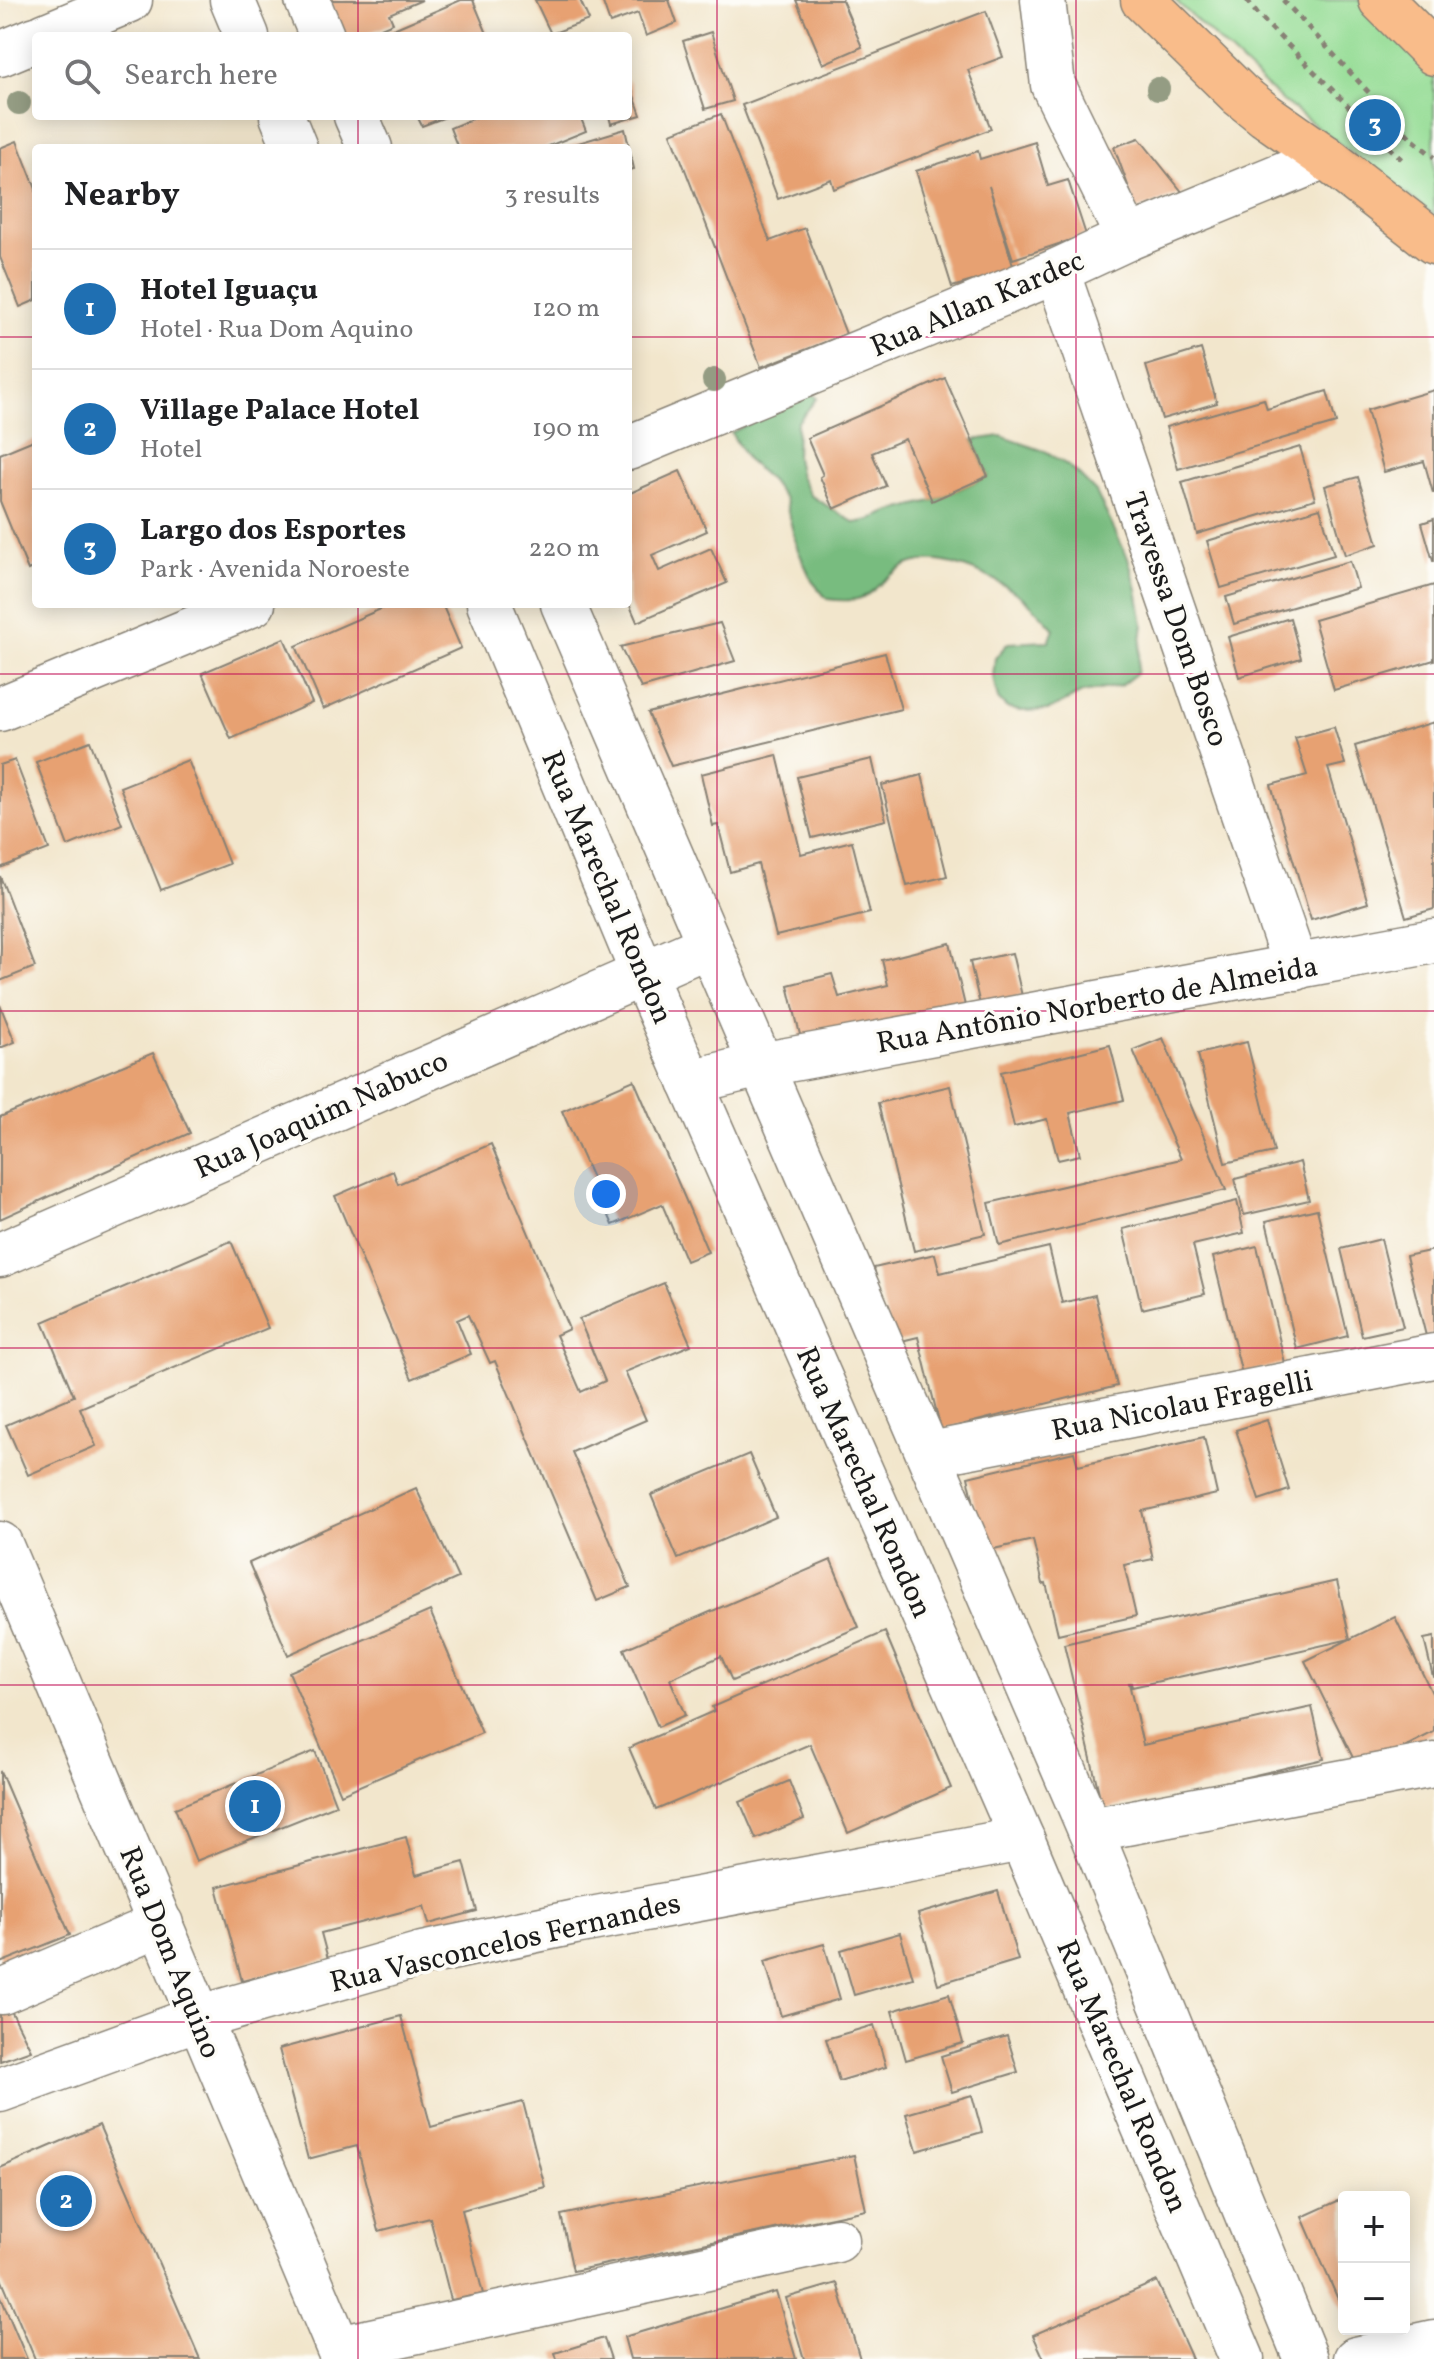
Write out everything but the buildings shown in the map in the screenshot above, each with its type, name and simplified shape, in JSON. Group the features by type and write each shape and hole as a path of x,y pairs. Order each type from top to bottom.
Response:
{"main road":[{"path":"1143,0 1240,95 1434,242"},
{"path":"1381,0 1434,53"}],"street":[{"path":"39,32 130,0"},
{"path":"232,0 245,32"},
{"path":"307,0 320,32"},
{"path":"1043,0 1053,85 1128,238"},
{"path":"284,120 293,144"},
{"path":"358,120 368,144"},
{"name":"Rua Allan Kardec","path":"632,446 1325,157"},
{"name":"Travessa Dom Bosco","path":"1057,271 1296,968"},
{"path":"0,709 243,608"},
{"name":"Rua Marechal Rondon","path":"491,608 643,974 1022,1839 1242,2359"},
{"name":"Rua Marechal Rondon","path":"565,608 1090,1830 1306,2359"},
{"name":"Rua Antônio Norberto de Almeida","path":"690,1082 760,1065 1434,941"},
{"name":"Rua Joaquim Nabuco","path":"0,1255 709,945"},
{"name":"Rua Nicolau Fragelli","path":"930,1454 1434,1356"},
{"name":"Rua Dom Aquino","path":"0,1544 341,2354"},
{"path":"1090,1830 1434,1765"},
{"name":"Rua Vasconcelos Fernandes","path":"0,2090 198,2018 422,1954 575,1922 1022,1839"},
{"path":"2,1992 161,1924"},
{"path":"341,2354 837,2240"},
{"path":"1356,2359 1434,2342"}],"path":[{"path":"1247,0 1258,15 1412,170"},
{"path":"1283,0 1412,139 1434,157"}],"green space":[{"path":"1175,0 1364,0 1434,72 1434,215 1279,98"},
{"path":"810,391 817,398 797,423 796,458 800,477 810,495 855,523 932,501 988,476 973,440 1001,436 1047,452 1073,469 1096,492 1128,558 1143,624 1137,673 1120,686 1082,693 1049,710 1007,708 998,699 993,677 995,658 1008,643 1049,641 1054,629 1028,602 1007,587 963,567 931,561 916,562 892,574 863,597 854,600 827,599 812,581 797,548 785,500 771,481 748,461 731,433"}],"place":[{"name":"Largo dos Esportes","path":"1375,125"},
{"name":"Hotel Iguaçu","path":"255,1806"},
{"name":"Village Palace Hotel","path":"66,2201"}]}
